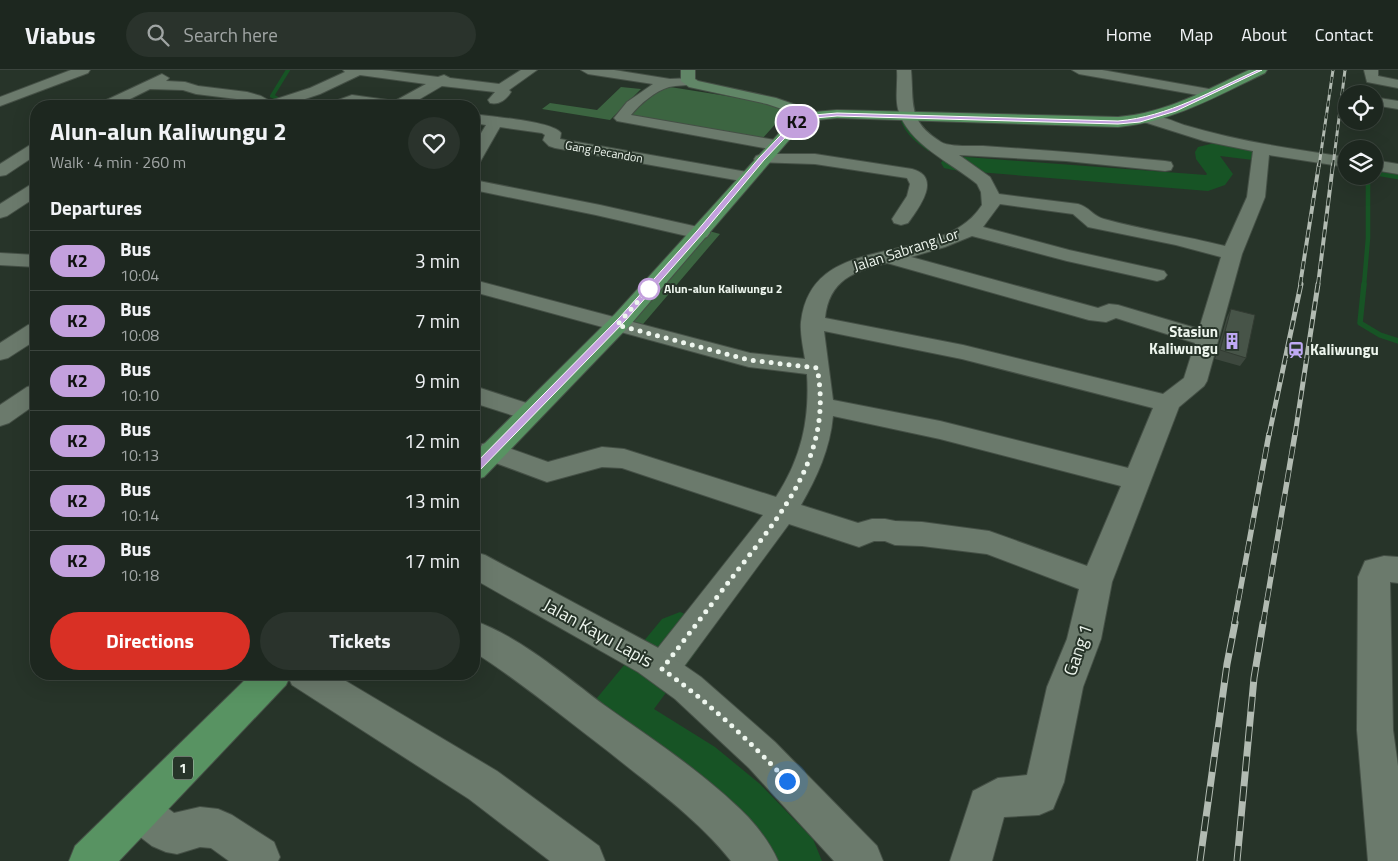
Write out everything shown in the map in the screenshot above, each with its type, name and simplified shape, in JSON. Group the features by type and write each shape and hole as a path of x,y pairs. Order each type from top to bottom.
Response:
{"main road":[{"path":"481,458 530,413 617,325 700,233 768,152 797,122 814,116 837,114 1118,122 1149,119 1260,70"},
{"path":"688,76 694,84 787,105 814,116"},
{"name":"1","path":"90,861 268,680"}],"street":[{"path":"0,102 83,70"},
{"path":"300,100 356,70 502,89 530,70"},
{"path":"408,100 460,70"},
{"path":"588,70 671,83"},
{"path":"904,70 905,102 901,116 984,181 992,198 1078,209 1095,223 1178,240 1232,254"},
{"path":"1080,70 1209,93"},
{"path":"1371,70 1372,79 1398,84"},
{"path":"117,100 170,74"},
{"path":"688,76 653,89 628,109 622,118 768,152 912,174 918,180 919,185 913,203 901,219"},
{"path":"147,85 185,86 192,89 247,96 258,100"},
{"path":"175,100 192,89"},
{"path":"480,112 504,92 502,89"},
{"path":"1383,103 1398,105"},
{"name":"Gang Pecandon","path":"480,118 546,129 553,134 551,140 555,143 747,177"},
{"path":"1149,119 1192,134 1338,161"},
{"path":"480,148 495,122"},
{"path":"812,322 962,352 1168,402 1195,381 1232,254 1256,197 1262,148"},
{"path":"942,149 1066,156 1165,166"},
{"path":"0,170 30,152"},
{"path":"1383,166 1398,169"},
{"path":"480,187 600,210 615,215 700,233"},
{"path":"0,212 30,192"},
{"name":"Jalan Sabrang Lor","path":"657,666 801,478 814,448 819,426 820,384 810,367 812,322 818,300 829,281 847,269 950,238 970,229 989,208 992,198"},
{"path":"970,229 1067,255 1157,275"},
{"path":"888,257 1097,315 1106,315 1109,311 1118,312 1207,339"},
{"path":"0,259 30,261"},
{"path":"480,288 749,360 810,367"},
{"path":"0,353 30,334"},
{"path":"480,396 530,413"},
{"path":"0,417 30,397"},
{"name":"Gang 1","path":"971,861 987,805 993,799 1002,796 1039,795 1045,782 1065,687 1084,639 1096,582 1168,402"},
{"path":"820,406 881,416 984,439 1137,480"},
{"path":"481,458 547,472 563,469 593,458 612,456 658,469 859,535 872,530 885,530 989,543 1096,582"},
{"name":"Jalan Kayu Lapis","path":"480,567 657,666 688,688 762,755 862,861"},
{"path":"1389,861 1375,730 1374,577 1376,570 1384,568 1398,570"},
{"path":"480,639 519,662 696,796 734,832 757,861"},
{"path":"314,680 483,785 584,861"},
{"path":"140,812 166,832 177,834 200,827 218,829 259,857"}],"green space":[{"path":"664,86 758,101 788,110 761,140 628,116"},
{"path":"621,87 641,89 610,120 542,109 550,103 597,110"},
{"path":"709,231 720,234 638,330 617,325"}],"building":[{"name":"Stasiun Kaliwungu","path":"1231,309 1255,315 1246,358 1220,350"}],"waterway":[{"path":"280,100 272,96 288,70"},
{"path":"900,100 901,116 907,129 929,149"},
{"path":"953,163 1208,183 1216,180 1220,174 1208,159 1207,152 1219,149 1253,153"},
{"path":"1383,174 1398,177"},
{"path":"1364,285 1368,238 1368,185"},
{"path":"1364,284 1360,323 1380,335 1398,341"},
{"path":"680,634 616,716 705,775 750,816 791,861"}],"railway":[{"path":"1319,166 1333,70"},
{"path":"1333,166 1345,70"},
{"path":"1300,285 1319,164"},
{"path":"1318,285 1333,164"},
{"path":"1269,435 1301,284"},
{"path":"1295,435 1318,284"},
{"path":"1234,624 1269,434"},
{"path":"1263,624 1295,434"},
{"path":"1200,861 1227,664 1235,623"},
{"path":"1237,861 1254,678 1263,623"}],"bus line":[{"name":"K2","path":"480,464 623,319 700,233 762,159 797,122 814,116 837,114 1118,122 1140,121 1174,110 1260,70"}],"place":[{"name":"Alun-alun Kaliwungu 2","path":"649,289"},
{"name":"Stasiun Kaliwungu","path":"1232,341"},
{"name":"Kaliwungu","path":"1296,350"}],"route":[{"path":"649,289 617,325 749,360 817,368 820,384 819,426 810,460 801,478 776,521 662,669 688,688 762,755 787,781"}]}
